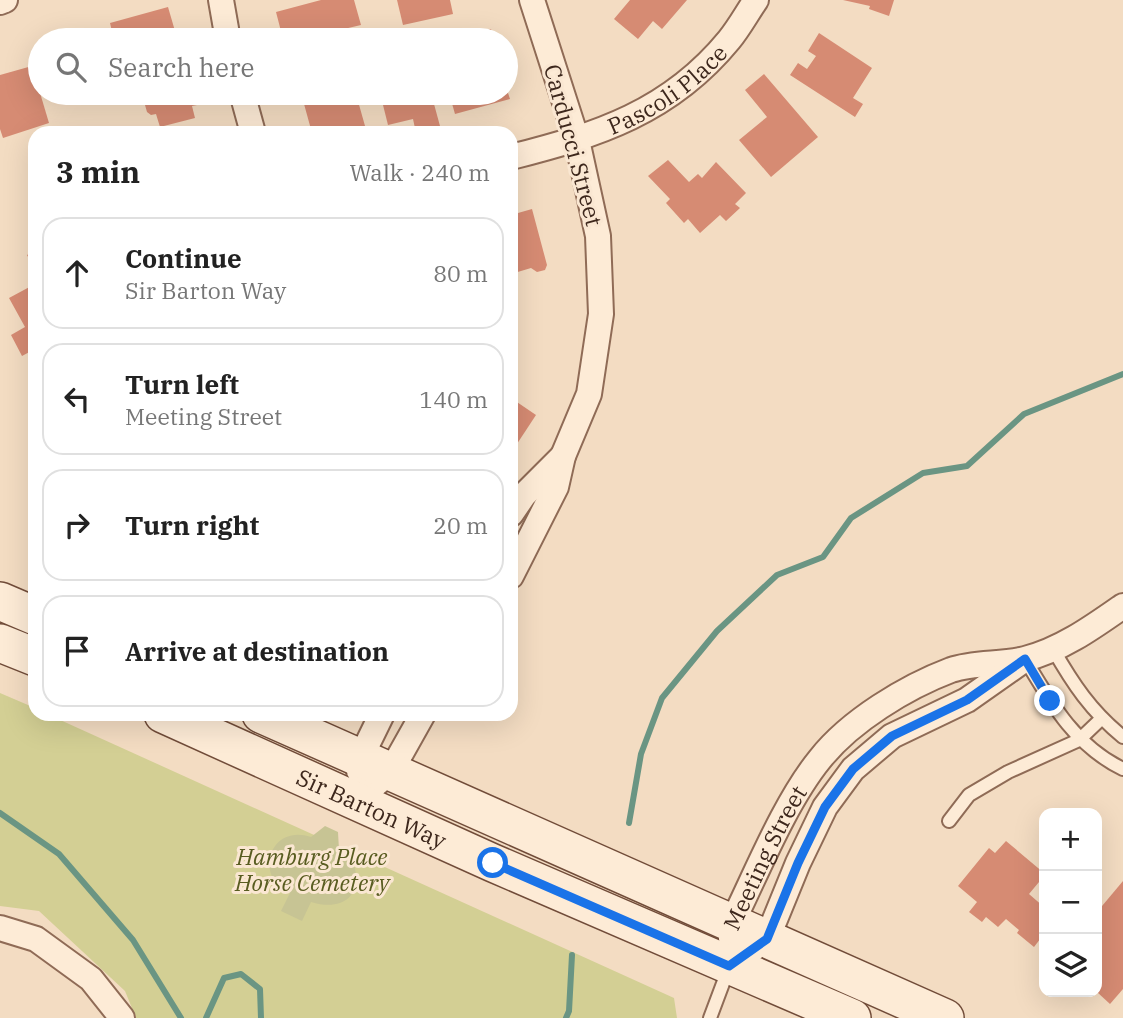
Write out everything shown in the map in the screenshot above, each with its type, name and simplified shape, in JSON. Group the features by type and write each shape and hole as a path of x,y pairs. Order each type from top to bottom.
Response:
{"main road":[{"path":"0,601 28,613"},
{"path":"0,643 28,654"},
{"name":"Sir Barton Way","path":"178,721 355,802 852,1018"},
{"name":"Sir Barton Way","path":"277,721 945,1018"}],"street":[{"path":"0,2 5,0"},
{"path":"221,0 226,28"},
{"name":"Carducci Street","path":"518,562 556,487 564,456 589,394 601,314 598,236 577,140 532,0"},
{"name":"Pascoli Place","path":"518,155 577,140 624,122 681,89 729,40 756,0"},
{"path":"245,105 251,126"},
{"name":"Carducci Street","path":"518,504 564,456"},
{"name":"Meeting Street","path":"729,966 732,923 796,795 820,758 859,722 904,692 953,669 1025,659 1054,649 1123,606"},
{"name":"Meeting Street","path":"729,966 767,939 798,863 825,807 853,769 892,736 967,700 1025,659"},
{"path":"376,764 381,721"},
{"path":"355,802 376,764 416,721"},
{"path":"0,928 36,939 91,979 122,1018"}],"lane":[{"path":"1054,649 1072,683 1101,719 1123,737"},
{"path":"1025,659 1050,701 1079,740 1105,760 1123,769"},
{"path":"949,821 969,795 1008,772 1079,740 1101,719"},
{"path":"710,1018 729,966"}],"green space":[{"path":"0,693 28,705 28,721 62,721 674,998 677,1018 136,1018 125,991 39,911 0,906"},
{"name":"Hamburg Place Horse Cemetery","path":"325,826 338,832 339,850 353,861 356,883 349,898 342,902 323,905 311,902 302,921 281,911 290,893 279,886 272,876 269,865 271,854 276,845 285,838 297,835 311,837"}],"building":[{"path":"321,0 354,0 361,25 348,28 280,28 276,12"},
{"path":"397,0 450,0 453,14 403,25"},
{"path":"630,0 687,0 662,29 653,21 638,39 614,19"},
{"path":"843,0 894,0 889,16 869,9 870,6"},
{"path":"168,7 174,28 111,28 110,23"},
{"path":"819,33 872,68 853,98 863,104 855,117 790,75 798,63 807,69 816,56 808,51"},
{"path":"28,67 28,105 44,105 49,123 28,126 28,130 3,138 0,129 0,75"},
{"path":"764,74 818,137 771,177 739,140 767,117 745,90"},
{"path":"145,105 197,105 192,106 195,118 164,126 160,126 156,114 147,112"},
{"path":"304,105 359,105 365,126 310,126"},
{"path":"383,105 434,105 440,126 414,126 413,119 388,125"},
{"path":"452,105 488,105 455,114"},
{"path":"668,160 689,182 698,174 702,178 716,162 746,193 735,204 740,208 726,221 720,215 700,233 688,219 684,223 666,203 670,199 648,176"},
{"path":"532,209 547,265 545,270 537,272 531,268 518,272 518,213"},
{"path":"28,288 28,353 22,356 11,335 25,327 9,298"},
{"path":"518,403 536,415 518,442"},
{"path":"1006,841 1039,869 1039,882 1029,894 1039,903 1039,940 1034,947 1017,933 1019,930 1006,919 998,927 986,917 982,922 969,912 977,902 958,886 989,848 995,853"},
{"path":"1123,881 1123,989 1110,1004 1102,997 1102,906"}],"waterway":[{"path":"629,823 641,754 662,698 717,631 777,575 823,557 851,518 923,473 967,466 1024,414 1123,374"},
{"path":"0,813 59,854 133,940 181,1018"},
{"path":"566,1018 569,1011 572,955"},
{"path":"206,1018 224,978 241,974 260,989 261,1018"}],"route":[{"path":"493,863 729,966 767,939 798,863 825,807 853,769 892,736 967,700 1025,659 1050,701"}]}
